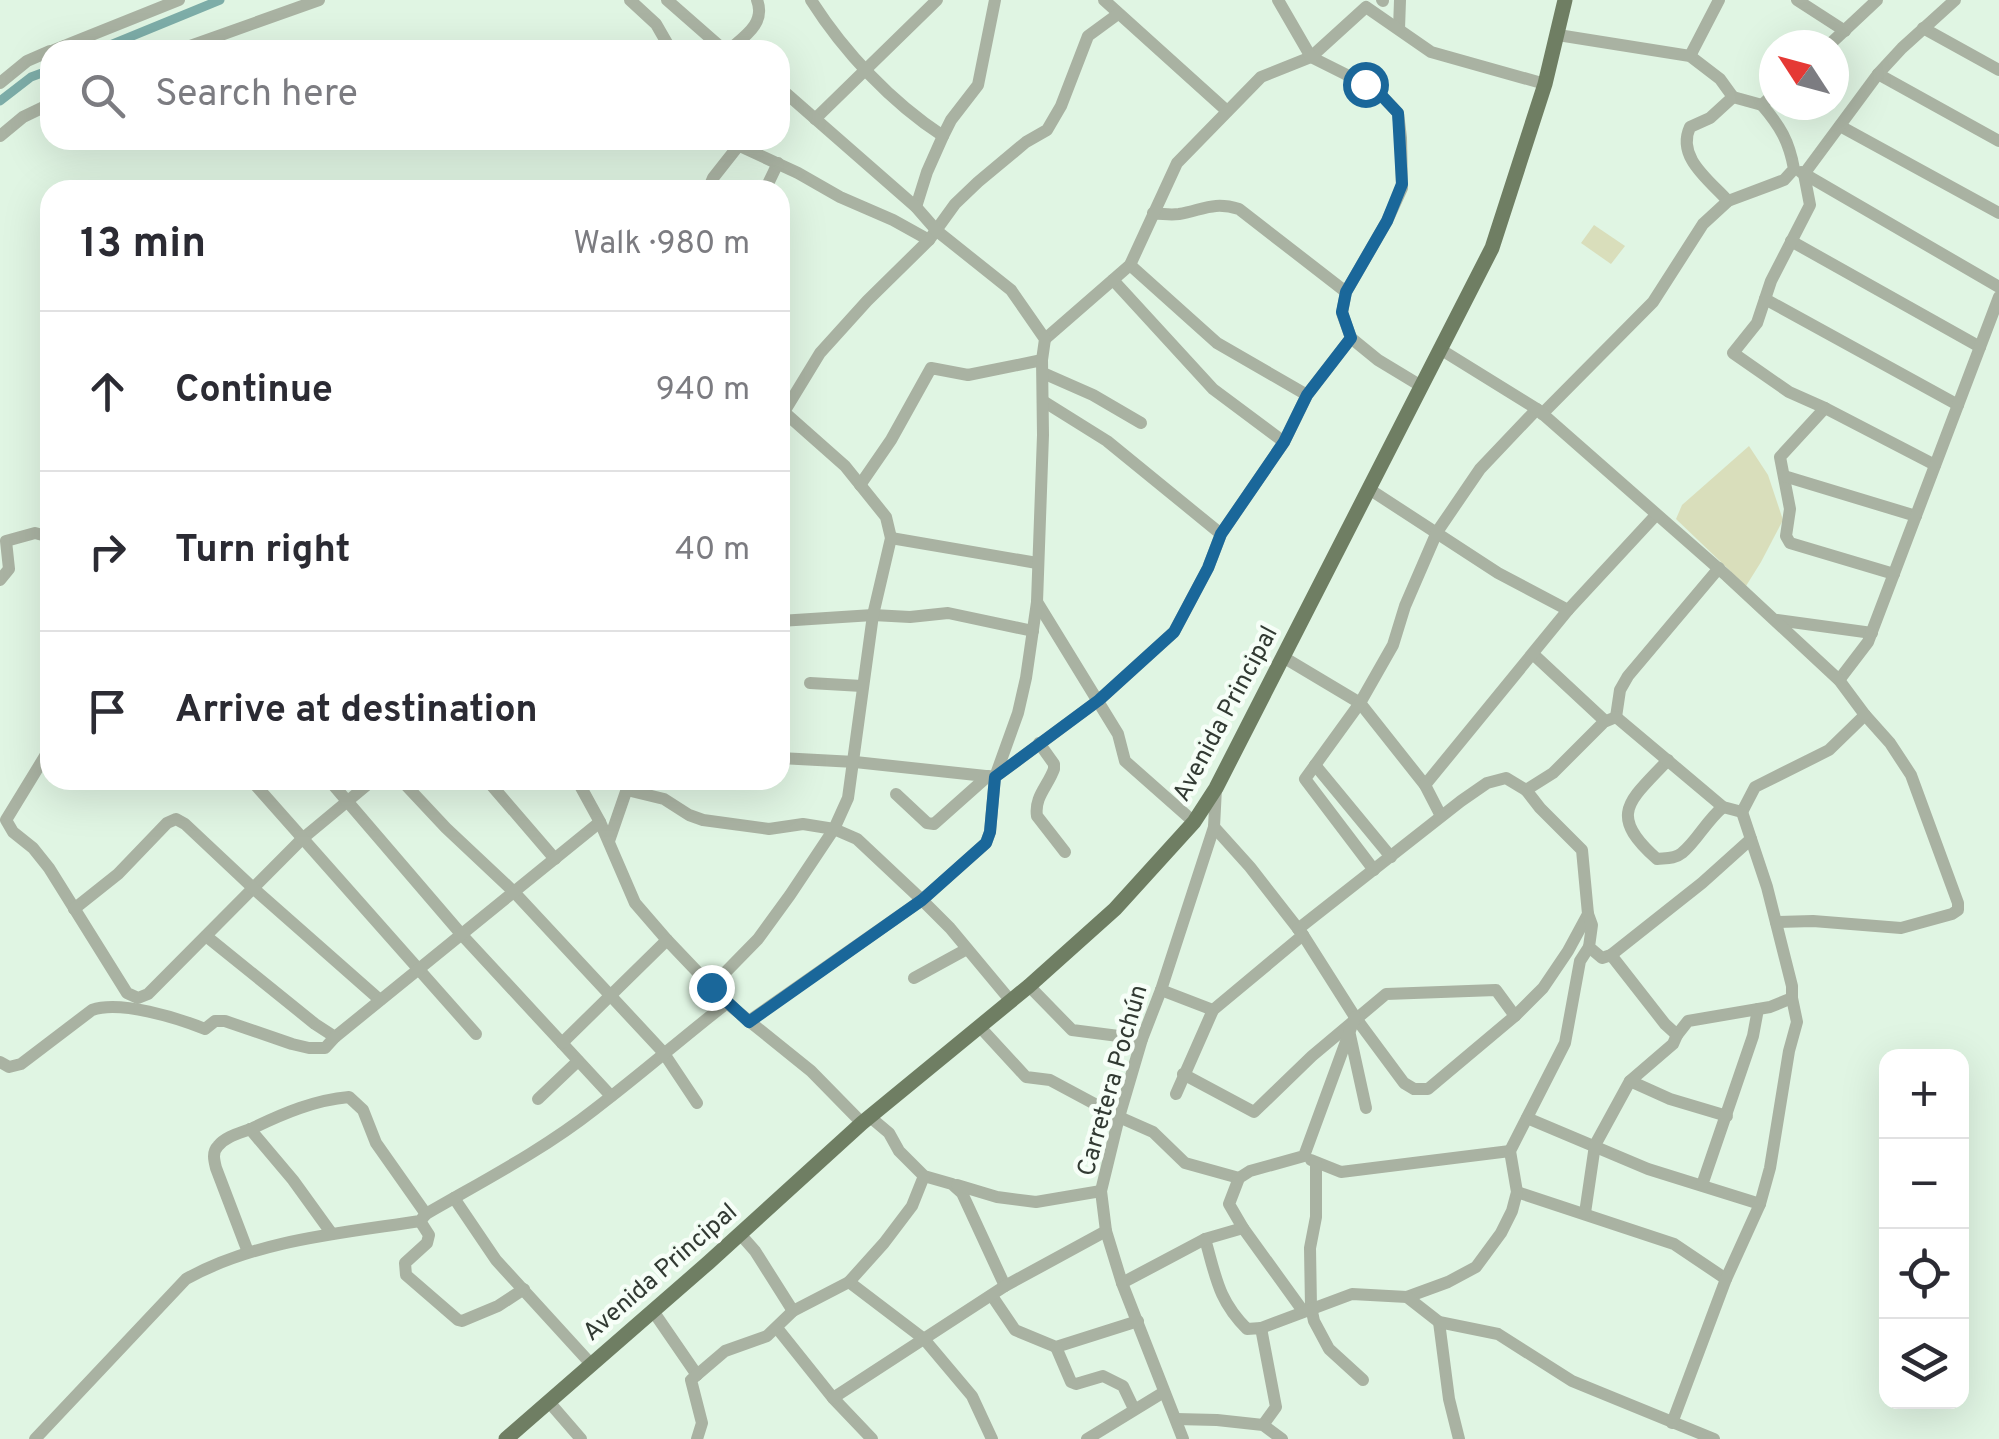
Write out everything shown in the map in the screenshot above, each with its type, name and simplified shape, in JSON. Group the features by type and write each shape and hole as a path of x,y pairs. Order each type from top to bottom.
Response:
{"main road":[{"name":"Avenida Principal","path":"506,1439 866,1120 1115,909 1194,822 1216,788 1492,248 1545,84 1564,0"}],"street":[{"path":"79,40 179,0"},
{"path":"207,40 320,0"},
{"path":"630,0 656,24 665,40"},
{"path":"667,0 714,40"},
{"path":"738,40 758,23 758,0"},
{"path":"811,0 865,69 943,136"},
{"path":"816,119 937,0"},
{"path":"916,207 926,172 951,120 978,85 995,0"},
{"path":"1104,0 1228,111"},
{"path":"1278,0 1311,58 1374,90 1397,111 1402,188 1346,292 1342,312 1351,338 1421,386"},
{"path":"1045,338 1130,265 1177,162 1261,77 1311,58 1366,7 1383,0"},
{"path":"1399,30 1400,0"},
{"path":"1690,56 1719,0"},
{"path":"1797,0 1843,30"},
{"path":"1846,30 1876,0"},
{"path":"1374,870 1305,779 1360,702 1394,645 1405,606 1437,532 1480,469 1653,302 1703,224 1728,201 1799,172 1840,126 1878,74 1956,0"},
{"path":"1366,7 1431,52 1545,84"},
{"path":"790,401 820,353 933,235 955,204 1026,142 1047,130 1061,106 1088,36 1118,14"},
{"path":"1923,28 1999,70"},
{"path":"1558,35 1690,56 1734,97 1759,104"},
{"path":"0,83 27,61 40,56"},
{"path":"1878,74 1999,141"},
{"path":"790,97 916,207 933,235"},
{"path":"1728,201 1688,156 1684,139 1690,127 1710,118 1734,97"},
{"path":"0,136 40,109"},
{"path":"1775,120 1810,206 1770,281 1757,324 1733,352 1789,392 1936,465"},
{"path":"1840,126 1999,213"},
{"path":"712,180 729,150"},
{"path":"749,150 840,197 933,235 1011,290 1045,338 1037,602 1020,706 992,776 990,832 986,843 922,900 749,1022"},
{"path":"770,180 778,163"},
{"path":"1799,172 1999,286"},
{"path":"1153,213 1176,214 1210,205 1239,208 1346,292"},
{"path":"1791,242 1980,347"},
{"path":"1130,265 1217,343 1307,395"},
{"path":"1113,280 1213,389 1284,442"},
{"path":"1839,680 1872,633 1999,297"},
{"path":"1765,299 1958,405"},
{"path":"896,794 927,823 934,824 992,776 1099,700 1174,632 1221,534 1284,442 1307,395 1351,338"},
{"path":"1440,350 1539,412 1718,568 1839,680 1890,742 1911,775 1958,910 1901,928 1776,922"},
{"path":"860,485 891,440 931,368 968,375 1043,366 1140,423"},
{"path":"1043,401 1107,441 1221,534"},
{"path":"1826,408 1780,457 1790,509 1786,536 1790,543 1894,574"},
{"path":"711,987 758,939 834,829 848,798 873,615 890,538 886,517 860,485 824,445 790,420"},
{"path":"1784,476 1916,516"},
{"path":"1369,489 1498,573 1568,610"},
{"path":"1425,785 1568,610 1656,514"},
{"path":"0,580 9,569 6,541 40,535"},
{"path":"890,538 1038,563"},
{"path":"1526,790 1553,773 1611,719 1628,676 1718,568"},
{"path":"1037,602 1119,736 1125,762 1194,822"},
{"path":"790,620 948,613 1033,631"},
{"path":"1774,620 1872,633"},
{"path":"1533,654 1724,808 1742,812"},
{"path":"1283,657 1360,702 1425,785 1441,816"},
{"path":"810,683 862,686"},
{"path":"1672,1423 1726,1280 1760,1204 1797,1022 1776,922 1742,812 1755,787 1828,750 1865,715"},
{"path":"1039,743 1054,769 1038,798 1037,816 1065,852"},
{"path":"790,759 992,776"},
{"path":"1668,760 1628,806 1632,834 1657,859 1682,854 1706,823 1724,808"},
{"path":"40,764 6,820 49,868 127,992 138,998 148,994 302,839 362,790"},
{"path":"1316,765 1391,857"},
{"path":"1176,1094 1213,1010 1374,870 1487,783 1506,778 1526,790 1582,850 1592,924 1589,947 1580,961 1565,1043 1510,1150 1516,1192 1512,1211 1476,1267 1407,1297 1352,1294 1261,1328 1247,1328 1222,1298 1205,1239"},
{"name":"Carretera Pochún","path":"1183,1439 1122,1282 1106,1231 1101,1190 1142,1039 1214,827 1216,788"},
{"path":"260,790 476,1034"},
{"path":"337,790 610,1096"},
{"path":"410,790 514,892 663,1052 697,1103"},
{"path":"496,790 555,859"},
{"path":"582,790 635,903 667,940 727,1003 866,1120 888,1134 924,1176 997,1197 1036,1202 1101,1190"},
{"path":"609,841 626,790"},
{"path":"641,790 702,820 769,829 803,824 834,829 857,839 922,900 1010,1000"},
{"path":"74,909 176,819 380,1000"},
{"path":"0,1062 9,1067 21,1064 102,1006 176,1018 205,1029 215,1021 224,1021 309,1048 324,1048 600,822"},
{"path":"1214,827 1300,932 1356,1017 1404,1083 1414,1089 1428,1089 1543,988 1588,914"},
{"path":"1589,947 1602,958 1611,955 1751,839"},
{"path":"206,936 336,1037"},
{"path":"562,1043 667,940"},
{"path":"914,978 967,949"},
{"path":"1611,955 1664,1024 1678,1035"},
{"path":"1028,986 1072,1030 1142,1039"},
{"path":"1161,990 1213,1010"},
{"path":"1183,1074 1254,1112 1386,994 1496,990 1514,1016"},
{"path":"1585,1212 1595,1145 1630,1081 1672,1044 1688,1021 1770,1008 1792,998"},
{"path":"35,1439 186,1279 248,1252 423,1218 530,1154 594,1110 727,1003"},
{"path":"1702,1185 1754,1036 1758,1009"},
{"path":"1307,1309 1316,1217 1310,1160 1356,1017"},
{"path":"979,1026 1026,1077 1050,1080 1153,1132 1186,1163 1239,1178"},
{"path":"1350,1032 1366,1108"},
{"path":"538,1099 578,1061"},
{"path":"1630,1081 1670,1099 1727,1116"},
{"path":"248,1252 213,1155 217,1146 276,1116 349,1096 362,1110 376,1144 423,1218 429,1235 427,1243 405,1263 406,1274 462,1321 498,1306 524,1289"},
{"path":"1527,1118 1648,1169 1760,1204"},
{"path":"250,1129 332,1234"},
{"path":"1363,1380 1328,1349 1307,1309 1243,1228 1229,1204 1239,1178 1250,1171 1310,1160 1341,1172 1510,1150"},
{"path":"697,1439 702,1423 691,1380 725,1351 767,1336 793,1311 849,1282 912,1206 924,1176"},
{"path":"952,1184 962,1193 1005,1286"},
{"path":"1516,1192 1674,1244 1726,1280"},
{"path":"454,1198 496,1260 591,1364"},
{"path":"1122,1282 1205,1239 1243,1228"},
{"path":"833,1398 1005,1286 1106,1231"},
{"path":"740,1234 793,1311"},
{"path":"849,1282 924,1339 972,1396 989,1438"},
{"path":"992,1296 1015,1330 1056,1347 1138,1321"},
{"path":"1407,1297 1439,1322 1498,1334 1572,1381 1714,1439"},
{"path":"652,1311 697,1374"},
{"path":"1439,1322 1458,1439"},
{"path":"777,1328 872,1439"},
{"path":"1261,1328 1276,1407 1263,1425"},
{"path":"1056,1347 1071,1382 1102,1376 1123,1386 1134,1410"},
{"path":"1086,1439 1164,1392"},
{"path":"549,1402 581,1439"},
{"path":"1176,1419 1263,1425 1282,1439"}],"green space":[{"path":"1594,225 1625,246 1611,264 1581,243"},
{"path":"1749,446 1768,475 1783,520 1746,586 1676,519 1682,505"}],"waterway":[{"path":"122,40 220,0"},
{"path":"0,101 40,74"}],"route":[{"path":"711,987 749,1022 922,900 986,843 995,777 1099,700 1174,632 1221,534 1284,442 1307,395 1351,338 1342,303 1387,221 1402,184 1398,113 1365,84"}]}
